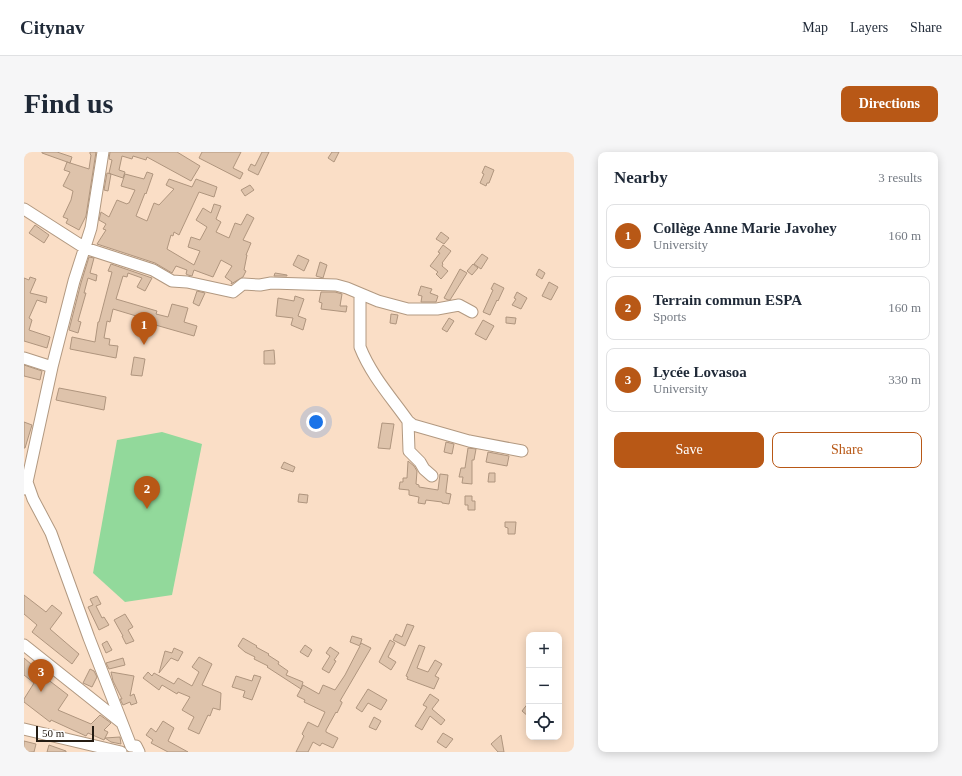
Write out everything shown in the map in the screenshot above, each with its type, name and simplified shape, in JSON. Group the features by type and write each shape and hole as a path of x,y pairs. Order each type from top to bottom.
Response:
{"street":[{"path":"103,152 91,228 74,281 52,366 26,486 51,533 132,750"},
{"path":"24,209 85,248 153,270 172,281 187,282 234,292 243,284 260,285 271,283 336,285 378,301 408,309 437,309 459,306 472,312"},
{"path":"360,294 360,347 363,355 370,369 408,421 413,425 469,442 522,452"},
{"path":"24,358 52,366"},
{"path":"408,421 410,451 424,469 432,476"},
{"path":"24,645 122,724"},
{"path":"24,729 121,752"}],"green space":[{"path":"162,432 202,444 172,595 125,602 93,573 117,440"}],"building":[{"path":"42,152 57,152 72,157 70,163"},
{"path":"90,152 96,152 86,216 79,230 66,223 68,219 63,217 71,200 73,191 63,186 70,172 64,170 67,162 89,169"},
{"path":"110,152 177,152 200,166 191,181 147,157 146,160 133,156 132,159 122,156 119,170 125,172 123,178 109,173 112,160 109,159"},
{"path":"202,152 241,152 233,168 243,173 240,179 199,158"},
{"path":"262,152 269,152 258,175 248,170 251,164 255,166"},
{"path":"332,152 339,152 334,162 328,158"},
{"path":"485,166 494,170 489,183 487,183 486,186 480,183 484,174 482,173"},
{"path":"147,172 153,174 136,216 147,221 154,203 159,205 174,189 166,185 169,179 192,187 196,179 217,187 214,197 199,192 179,235 174,232 173,236 171,235 167,249 194,265 200,251 188,247 191,237 200,240 207,227 196,220 203,208 211,213 214,204 221,206 216,219 221,222 216,232 229,238 235,223 241,225 247,214 254,218 243,240 251,243 246,255 244,270 246,271 243,277 231,284 232,282 225,277 232,266 221,260 213,277 194,270 192,276 188,275 186,274 187,270 176,266 172,273 155,263 97,244 106,230 103,229 106,224 99,220 101,212 109,217 117,200 127,204 129,203 135,190 121,186 125,174 144,179"},
{"path":"107,173 111,174 108,191 104,190"},
{"path":"250,185 254,190 245,196 241,190"},
{"path":"35,225 49,235 44,243 29,233"},
{"path":"441,232 449,238 444,244 436,239"},
{"path":"443,245 451,251 442,263 442,266 448,271 441,279 436,274 438,272 430,266 440,253 438,252"},
{"path":"482,254 488,258 481,269 474,264"},
{"path":"298,255 309,260 304,271 293,265"},
{"path":"89,257 94,258 90,273 97,275 96,281 88,278 84,293 86,293 78,321 81,322 78,333 69,330"},
{"path":"320,262 327,265 323,278 316,276"},
{"path":"111,264 152,278 145,291 137,287 142,278 128,273 127,277 123,276 116,299 157,311 156,314 168,317 172,304 188,308 184,322 197,326 194,336 152,324 153,321 113,309 110,322 107,321 104,338 110,339 109,345 118,346 116,358 70,349 72,337 95,342 98,322 112,272 108,271"},
{"path":"473,264 478,268 472,275 467,271"},
{"path":"460,269 467,273 450,300 448,300 444,298"},
{"path":"539,269 545,273 542,279 536,275"},
{"path":"275,273 287,275 287,276 274,276"},
{"path":"30,277 36,279 30,293 47,297 46,303 37,300 29,318 32,320 29,330 50,337 47,348 24,341 24,278 29,280"},
{"path":"549,282 558,287 551,300 542,296"},
{"path":"494,283 504,288 490,315 483,312 493,290 491,289"},
{"path":"421,286 432,289 430,293 438,296 436,302 421,302 422,296 418,295"},
{"path":"197,291 205,293 199,306 193,303"},
{"path":"321,292 335,292 342,294 340,306 347,306 346,312 321,309 322,303 319,302"},
{"path":"517,292 527,298 521,309 512,305 516,299 514,298"},
{"path":"295,296 304,299 298,316 306,319 303,330 291,325 293,318 276,316 278,298 294,301"},
{"path":"391,314 398,315 396,324 390,323"},
{"path":"506,317 516,318 515,324 506,323"},
{"path":"449,318 454,321 447,332 442,329"},
{"path":"483,320 494,326 486,340 475,334"},
{"path":"274,350 275,364 264,364 264,351"},
{"path":"134,357 145,359 142,376 131,375"},
{"path":"24,365 42,371 40,380 24,376"},
{"path":"59,388 106,397 104,410 56,400"},
{"path":"24,422 32,425 25,448 24,448"},
{"path":"382,423 394,424 390,449 378,448"},
{"path":"446,442 454,444 452,454 444,452"},
{"path":"468,448 476,449 474,460 472,460 472,484 462,483 463,477 459,477 461,468 465,468"},
{"path":"488,452 509,456 507,466 486,462"},
{"path":"408,461 417,471 416,484 419,485 419,487 438,490 440,474 448,475 446,493 451,494 449,504 426,500 425,504 418,503 419,497 409,495 409,490 399,489 400,482 403,482 403,478 407,478"},
{"path":"284,462 295,467 293,472 281,468"},
{"path":"489,473 495,473 495,482 488,482"},
{"path":"299,494 308,495 307,503 298,502"},
{"path":"465,496 472,496 472,501 475,501 475,510 468,510 468,505 465,505"},
{"path":"505,522 516,522 515,534 508,534 508,528 505,527"},
{"path":"24,595 46,612 52,605 62,613 50,629 79,654 72,664 32,632 37,625 24,614"},
{"path":"97,596 101,604 96,606 102,618 104,617 109,625 99,630 88,607 93,605 90,599"},
{"path":"125,614 133,627 128,630 134,641 126,644 114,620"},
{"path":"407,624 414,626 405,646 393,640 396,634 402,637"},
{"path":"352,636 362,639 360,645 361,643 371,648 340,701 342,703 326,730 326,732 338,738 333,748 322,743 320,746 313,742 308,752 296,752 304,736 302,734 308,722 318,727 325,712 304,702 305,700 297,696 303,685 319,694 323,685 335,690 345,675 360,646 350,642"},
{"path":"243,638 279,662 278,664 288,671 286,675 303,682 301,689 267,667 268,666 254,659 255,657 245,652 238,646"},
{"path":"390,640 395,643 388,657 396,662 391,670 379,662"},
{"path":"107,641 112,650 106,653 102,644"},
{"path":"305,645 312,650 308,657 300,652"},
{"path":"419,645 425,647 417,668 428,672 435,660 442,664 435,676 439,678 434,689 407,679 408,677 406,676"},
{"path":"330,647 339,653 334,660 336,661 329,673 322,669 330,656 326,653"},
{"path":"174,648 183,652 178,661 171,658 159,673 165,651 172,653"},
{"path":"199,657 212,664 202,685 221,693 220,710 213,708 199,734 188,729 194,717 182,710 190,697 178,692 177,694 162,685 159,690 143,678 148,672 152,676 154,673 174,684 178,678 192,686 199,672 192,667"},
{"path":"24,658 39,671 38,672 68,695 58,710 91,724 100,715 111,723 104,730 108,732 104,740 88,733 86,736 51,720 50,722 24,702 24,699 34,683 24,675"},
{"path":"123,658 125,665 109,669 106,663"},
{"path":"90,669 94,671 97,677 92,687 83,683"},
{"path":"111,672 134,676 130,696 134,694 137,703 131,705 130,702 123,705"},
{"path":"254,675 261,677 252,700 243,697 245,691 232,687 236,676 252,681"},
{"path":"368,689 387,700 381,710 368,703 362,712 356,708"},
{"path":"430,694 439,700 432,709 445,720 441,725 430,716 422,730 415,726 427,707 423,705"},
{"path":"526,706 526,714 522,711"},
{"path":"374,717 381,721 376,730 369,727"},
{"path":"163,721 174,728 168,741 188,752 168,752 151,743 153,740 146,735 151,728 156,732"},
{"path":"443,733 453,739 446,748 437,742"},
{"path":"501,735 504,752 498,752 491,744"},
{"path":"120,737 121,744 111,742 105,738"},
{"path":"24,741 36,744 34,752 24,752"},
{"path":"49,745 66,751 66,752 47,752"}],"place":[{"name":"Collège Anne Marie Javohey","path":"144,345"},
{"name":"Terrain commun ESPA","path":"147,509"},
{"name":"Lycée Lovasoa","path":"41,692"}]}
